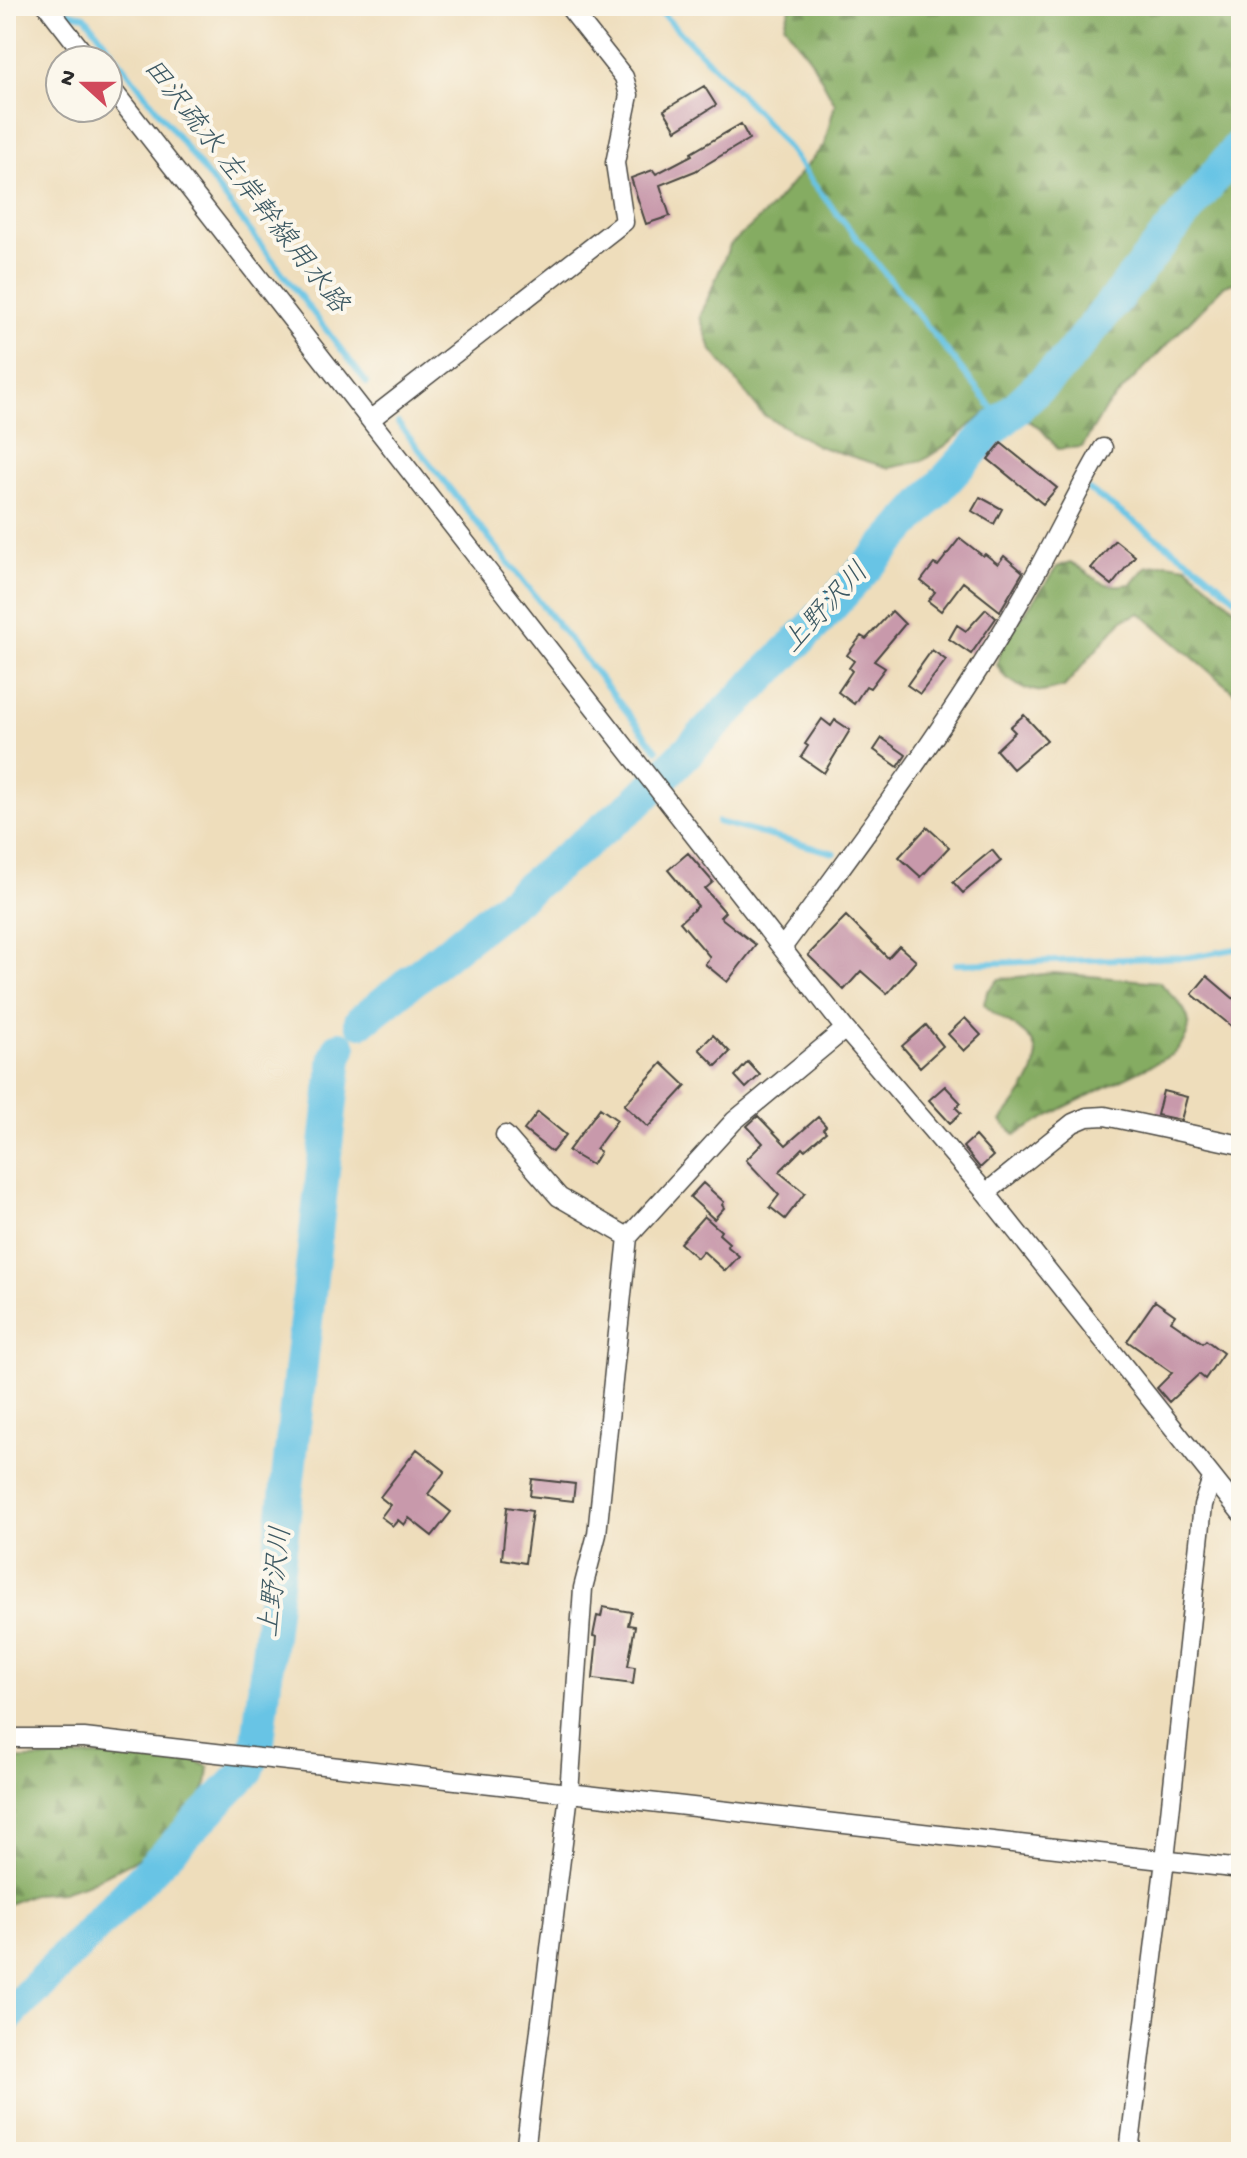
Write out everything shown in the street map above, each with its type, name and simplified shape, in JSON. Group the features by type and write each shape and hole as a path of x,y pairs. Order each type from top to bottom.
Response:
{"street":[{"path":"371,419 624,222 615,163 629,95 624,77 568,6"},
{"path":"53,13 77,44"},
{"path":"124,104 845,1029 986,1193 1241,1513"},
{"path":"782,948 918,762 969,684 1020,602 1103,448"},
{"path":"525,2152 569,1794 583,1588 597,1534 628,1237 734,1121 845,1029"},
{"path":"986,1193 1073,1123 1087,1117 1105,1116 1241,1145"},
{"path":"505,1135 559,1197 628,1237"},
{"path":"1129,2152 1165,1860 1203,1505 1212,1478"},
{"path":"6,1738 84,1738 1241,1869"}],"green space":[{"path":"791,6 1241,6 1241,282 1225,285 1107,406 1082,447 1058,449 1041,429 1000,402 922,461 889,468 818,446 762,414 711,349 700,317 730,245 771,208 824,145 835,104 811,60 784,24"},
{"path":"1070,562 1111,585 1131,584 1146,567 1167,563 1187,566 1241,614 1241,698 1140,613 1122,620 1064,687 1042,692 1022,688 1004,676 997,665 1000,648 1057,567"},
{"path":"1054,973 1159,982 1183,1008 1189,1024 1187,1034 1172,1055 1015,1135 1001,1121 1029,1081 1036,1059 1035,1048 1024,1033 984,1004 987,992 999,979"},
{"path":"134,1754 186,1756 209,1767 207,1784 192,1810 157,1849 89,1883 62,1892 32,1894 6,1905 6,1760"}],"building":[{"path":"704,86 716,105 676,130 664,110"},
{"path":"741,124 749,139 695,171 660,185 670,216 646,224 631,178 653,170 656,174"},
{"path":"1001,443 1057,488 1043,504 988,459"},
{"path":"980,497 1002,509 994,524 972,511"},
{"path":"960,538 998,564 1004,556 1023,572 1000,611 963,582 941,611 928,601 935,592 921,581 934,564 938,566"},
{"path":"1115,540 1135,556 1112,585 1091,568"},
{"path":"986,609 996,618 971,654 949,639 957,625 966,631"},
{"path":"892,611 905,624 874,661 885,668 870,688 866,686 854,704 838,692 852,671 849,668 854,661 847,655 861,636 866,639"},
{"path":"932,650 946,660 920,694 907,685"},
{"path":"1024,715 1047,740 1013,769 996,750 1015,732 1010,727"},
{"path":"822,719 831,726 835,720 850,730 824,773 801,757 808,746 805,744"},
{"path":"882,738 906,755 898,767 874,750"},
{"path":"927,827 949,847 921,877 899,857"},
{"path":"992,850 1001,861 963,893 953,882"},
{"path":"688,853 713,882 705,889 725,912 720,917 756,945 727,982 705,964 710,957 680,922 698,906 668,870"},
{"path":"846,916 888,958 899,946 916,961 887,994 861,971 844,990 808,955"},
{"path":"1207,976 1241,1005 1241,1034 1192,994"},
{"path":"965,1018 981,1035 964,1051 948,1034"},
{"path":"926,1025 943,1046 920,1067 902,1046"},
{"path":"713,1035 730,1052 716,1066 699,1049"},
{"path":"748,1062 760,1075 746,1088 735,1076"},
{"path":"662,1063 686,1086 648,1127 624,1105"},
{"path":"945,1086 961,1103 956,1108 961,1113 950,1123 929,1100"},
{"path":"1163,1091 1187,1097 1181,1120 1157,1115"},
{"path":"600,1108 617,1120 596,1149 600,1152 592,1165 568,1151"},
{"path":"538,1112 566,1135 552,1152 524,1130"},
{"path":"758,1116 786,1145 818,1117 826,1126 823,1129 826,1132 805,1150 803,1148 779,1172 805,1193 785,1219 770,1207 779,1195 746,1160 763,1143 747,1126"},
{"path":"975,1136 993,1156 980,1168 963,1147"},
{"path":"703,1183 724,1202 724,1208 714,1219 690,1197"},
{"path":"704,1216 721,1231 719,1234 729,1243 727,1246 739,1256 725,1271 703,1251 697,1258 680,1243"},
{"path":"1155,1301 1175,1315 1171,1321 1223,1353 1205,1379 1199,1374 1169,1402 1157,1388 1172,1373 1127,1341"},
{"path":"417,1449 445,1471 428,1494 451,1512 432,1536 409,1518 404,1525 398,1520 393,1526 381,1517 390,1505 380,1497"},
{"path":"532,1479 575,1484 573,1501 530,1496"},
{"path":"507,1507 532,1511 525,1563 502,1559"},
{"path":"603,1607 631,1612 628,1625 635,1626 628,1666 635,1667 633,1684 593,1679 597,1637 593,1636 597,1616 601,1617"}],"waterway":[{"path":"655,6 777,135 991,406"},
{"name":"田沢疏水 左岸幹線用水路","path":"55,10 85,16 367,383"},
{"name":"上野沢川","path":"361,1021 637,802 813,626 983,439 1064,363 1241,144"},
{"name":"田沢疏水 左岸幹線用水路","path":"398,423 657,750"},
{"path":"1089,490 1204,571 1241,603"},
{"name":"田沢疏水 左岸幹線用水路","path":"718,822 834,853"},
{"name":"田沢疏水 左岸幹線用水路","path":"956,964 1190,957 1241,948"},
{"name":"上野沢川","path":"6,2018 247,1771 258,1742 336,1057 340,1048"}]}
